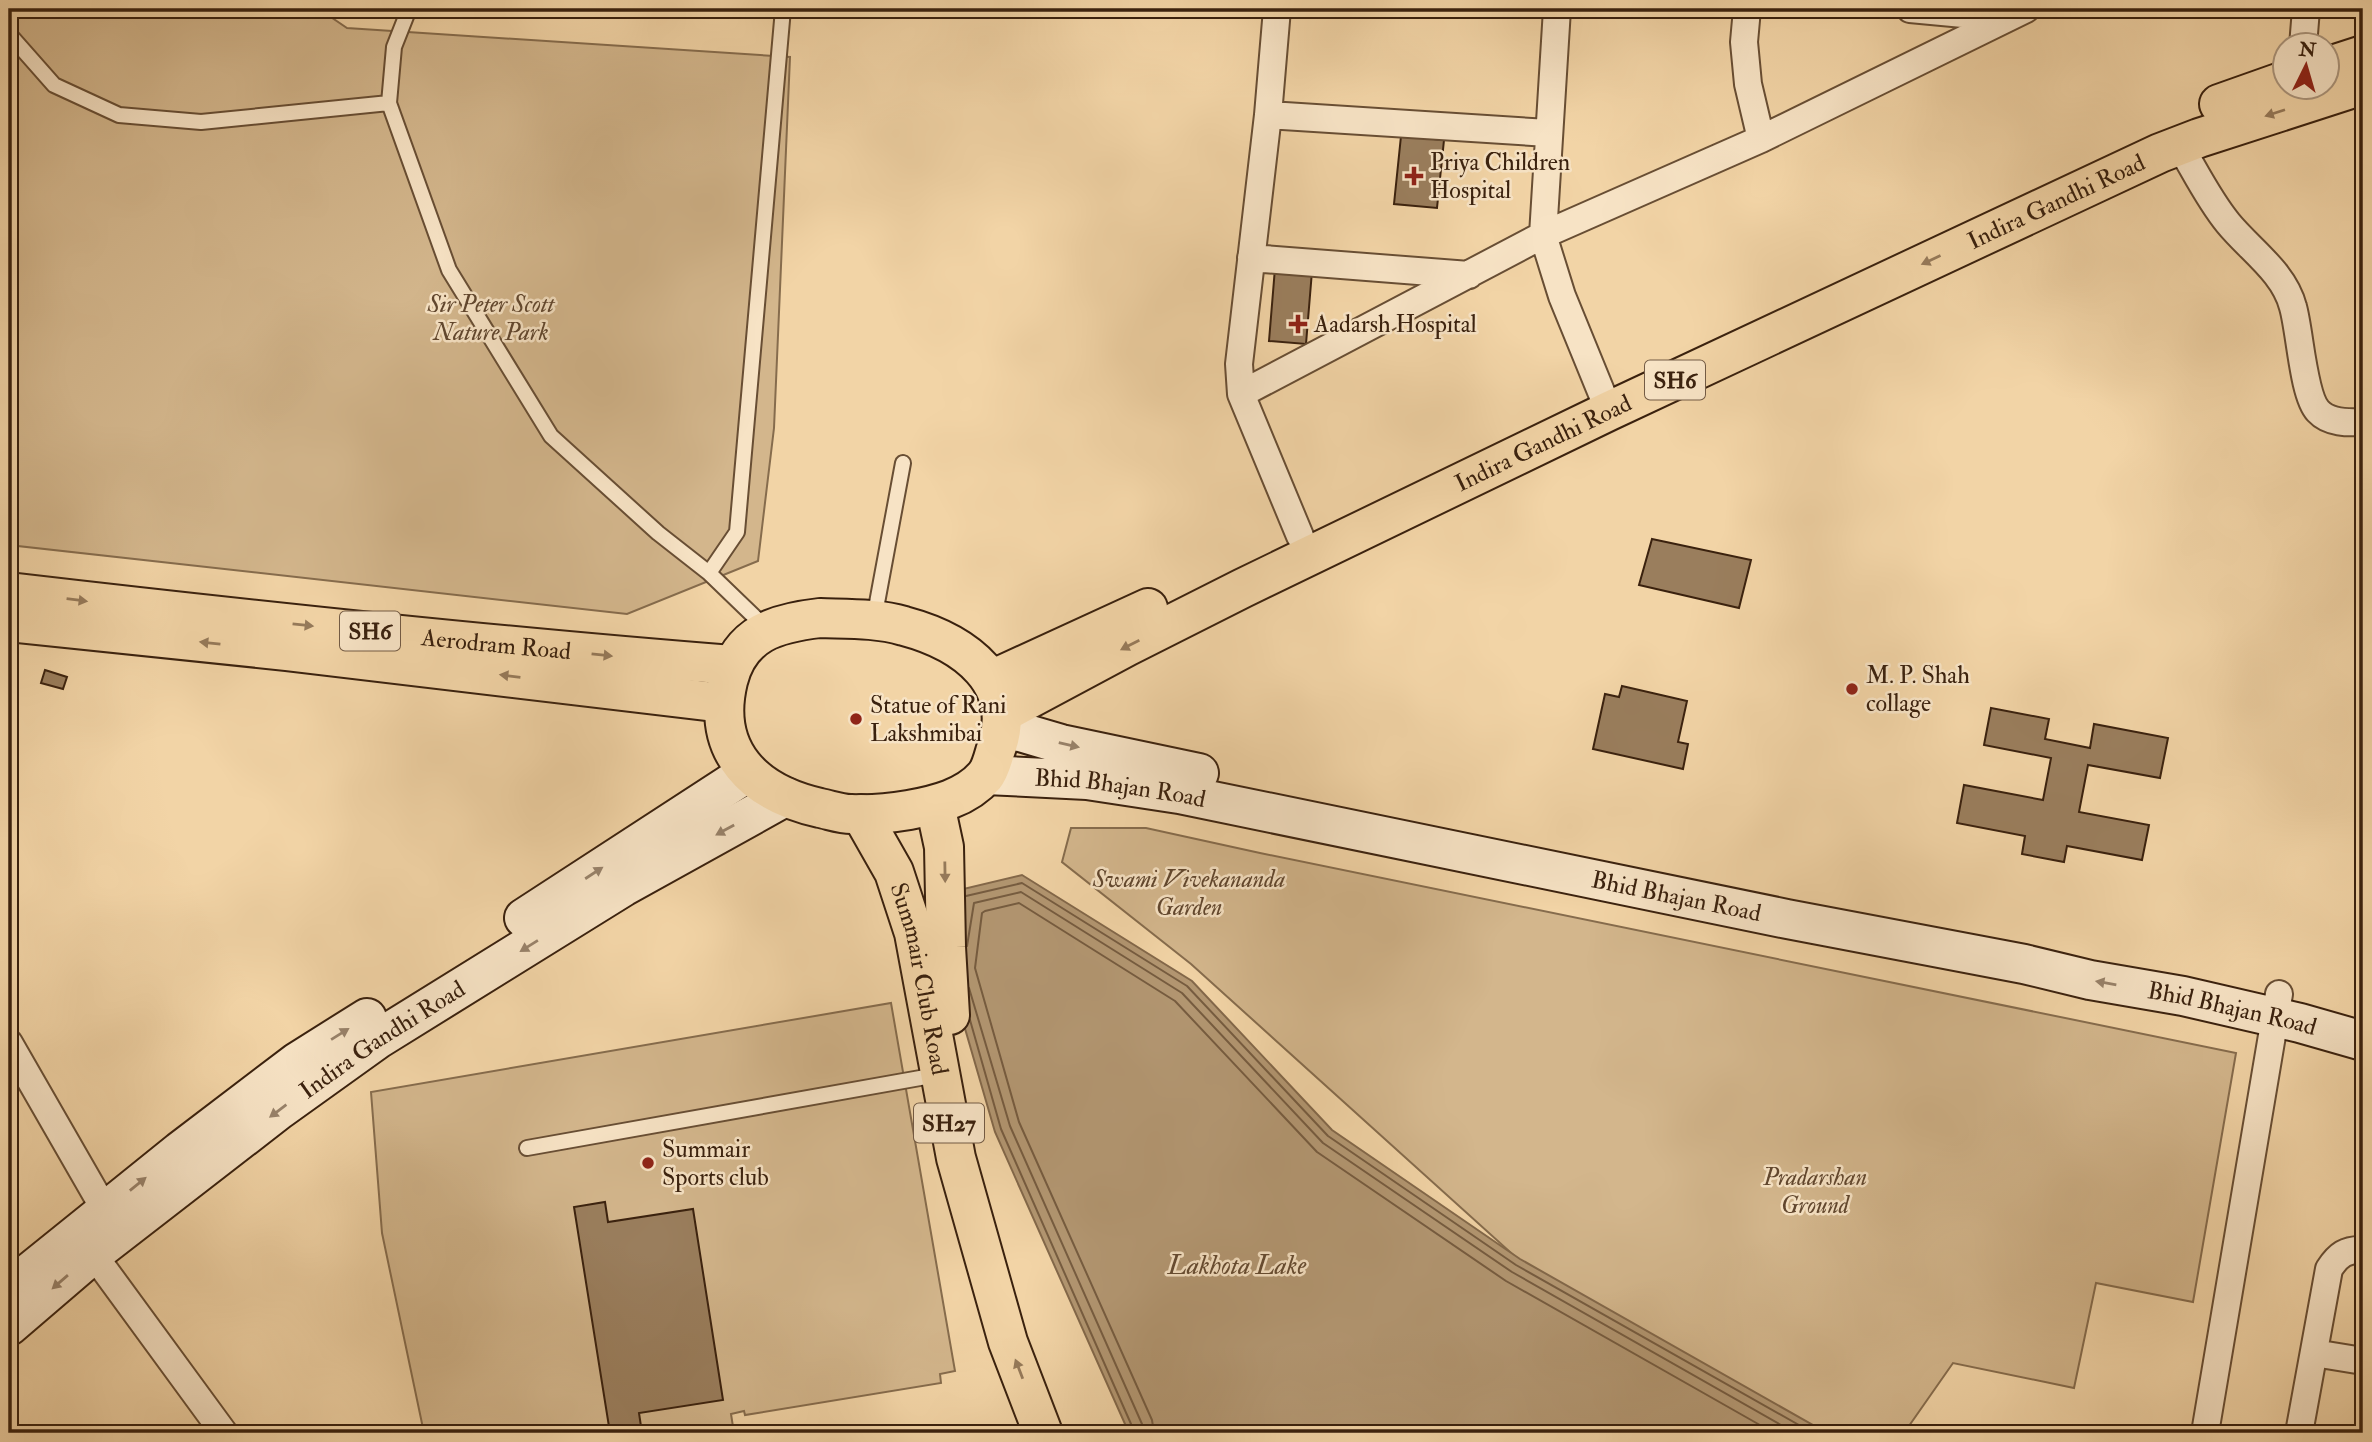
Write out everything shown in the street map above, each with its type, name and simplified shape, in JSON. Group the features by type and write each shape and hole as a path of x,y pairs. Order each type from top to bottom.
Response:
{"main road":[{"path":"2340,62 2363,55"},
{"name":"Indira Gandhi Road","path":"999,707 1300,536 2180,146 2363,85"},
{"name":"Indira Gandhi Road","path":"999,707 1231,594 1605,400 2092,158 2212,107 2270,86"},
{"name":"Aerodram Road","path":"9,592 215,616 732,665"},
{"path":"820,618 874,620 904,626 947,641 972,659 999,707 986,775 966,792 935,805 850,814 803,804 785,797 747,773 732,750 726,730 723,703 732,665 752,639 768,629 793,621 820,618"},
{"name":"Aerodram Road","path":"9,622 288,651 723,703"},
{"name":"Bhid Bhajan Road","path":"999,707 1061,744 1811,901 2110,958 2276,1005 2363,1041"},
{"name":"Indira Gandhi Road","path":"9,1289 105,1210 297,1062 747,773"},
{"name":"Bhid Bhajan Road","path":"986,775 1087,780 1179,794 1773,916 2024,964 2090,981 2183,996 2363,1015"},
{"name":"Indira Gandhi Road","path":"9,1326 93,1254 279,1110 377,1040 623,887 785,797"},
{"name":"Summair Club Road","path":"935,805 944,846 949,1009 982,1164 1029,1322 1068,1433"},
{"name":"Summair Club Road","path":"861,814 894,872 914,933 956,1158 1008,1342 1043,1433"}],"street":[{"path":"1277,9 1268,115 1239,363 1241,394 1300,536"},
{"path":"1557,9 1543,235 1562,296 1605,400"},
{"path":"1748,9 1744,42 1748,84 1761,139"},
{"path":"1910,9 2016,13"},
{"path":"2304,32 2306,9"},
{"path":"1241,394 1543,235 1761,139 2016,13"},
{"path":"1268,115 1548,133"},
{"path":"2180,146 2225,220 2274,272 2286,289 2293,306 2310,394 2318,411 2333,421 2363,422"},
{"path":"1251,258 1469,275"},
{"path":"2205,1433 2276,1005"},
{"path":"9,1043 105,1210"},
{"path":"2299,1433 2329,1269 2337,1256 2351,1249 2363,1250"},
{"path":"93,1254 224,1433"},
{"path":"2314,1353 2363,1361"}],"lane":[{"path":"409,9 394,47 389,103 449,270 551,436 658,533 709,573 768,629"},
{"path":"709,573 737,532 783,9"},
{"path":"9,34 54,85 119,115 201,122 389,103"},
{"path":"874,620 903,463"},
{"path":"527,1148 939,1074"}],"green space":[{"name":"Sir Peter Scott Nature Park","path":"9,9 319,9 347,28 790,57 774,428 758,561 627,614 9,545"},
{"name":"Pradarshan Ground","path":"1071,828 1146,828 2236,1053 2193,1302 2096,1283 2074,1388 1953,1363 1904,1433 1814,1433 1520,1261 1191,964 1062,862"},
{"name":"Summair Sports club","path":"891,1003 955,1371 940,1374 941,1383 745,1415 744,1411 731,1414 734,1433 424,1433 382,1233 371,1092"}],"water":[{"name":"Lakhota Lake","path":"1022,875 1192,981 1332,1130 1520,1259 1827,1433 1129,1433 995,1132 948,970 959,890"}],"building":[{"path":"1401,136 1444,140 1437,208 1394,204"},
{"path":"1275,268 1312,271 1306,344 1269,341"},
{"path":"1652,539 1751,560 1739,608 1639,585"},
{"path":"45,670 67,677 63,689 41,683"},
{"path":"1622,686 1687,701 1678,742 1688,744 1683,769 1593,749 1605,694 1619,697"},
{"path":"1991,708 2049,719 2045,739 2090,748 2094,724 2168,738 2160,778 2088,765 2079,812 2149,825 2142,860 2067,846 2064,862 2022,854 2025,836 1957,823 1964,785 2043,800 2051,758 1984,745"},
{"path":"605,1202 608,1222 693,1209 723,1400 639,1413 642,1433 610,1433 574,1207"}],"place":[{"name":"Priya Children Hospital","path":"1414,176"},
{"name":"Aadarsh Hospital","path":"1298,324"},
{"name":"M. P. Shah collage","path":"1852,689"},
{"name":"Statue of Rani Lakshmibai","path":"856,719"},
{"name":"Summair Sports club","path":"648,1163"}],"park label":[{"name":"Swami Vivekananda Garden","path":"1189,893"}]}
